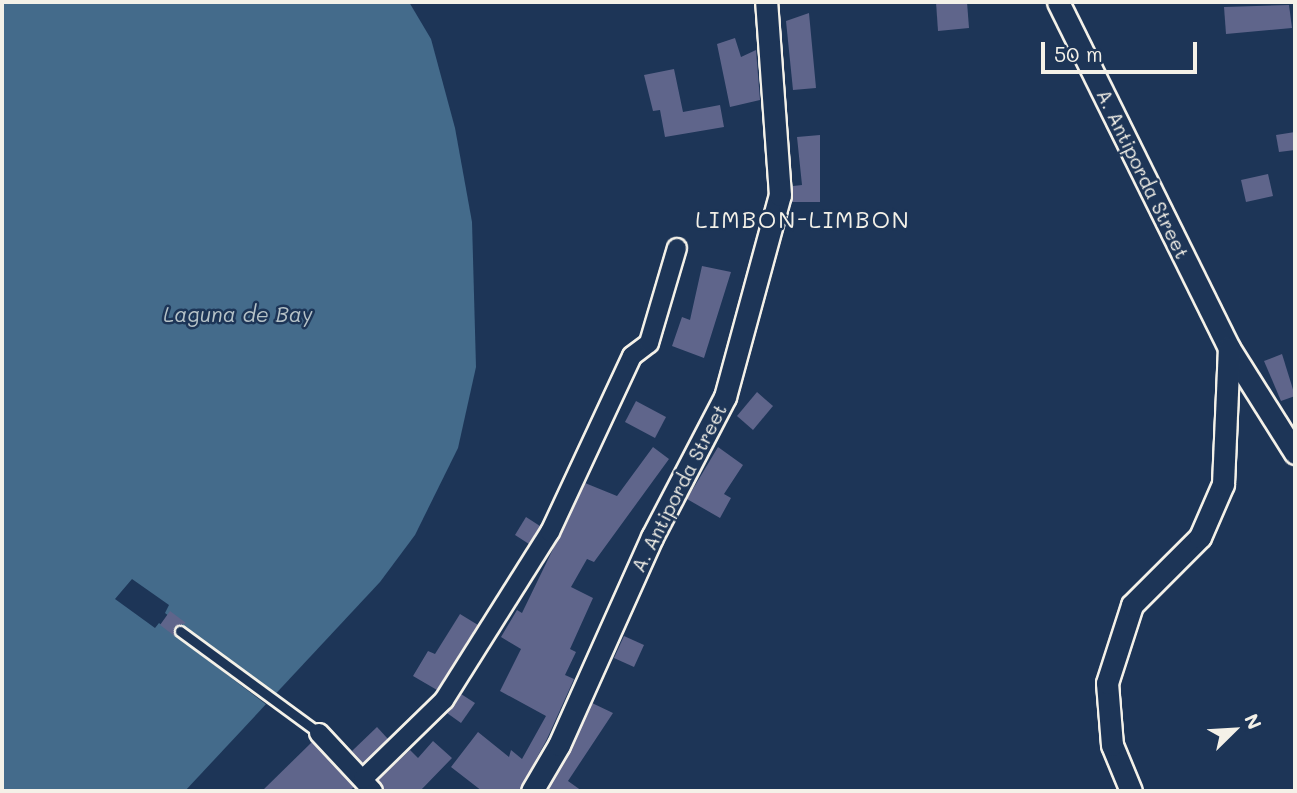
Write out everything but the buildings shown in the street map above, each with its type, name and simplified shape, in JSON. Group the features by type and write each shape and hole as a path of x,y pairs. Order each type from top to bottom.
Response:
{"street":[{"name":"A. Antiporda Street","path":"532,791 559,745 652,537 725,397 780,195 766,2"},
{"name":"A. Antiporda Street","path":"1058,2 1230,348 1295,453"},
{"path":"319,733 368,785 444,699 550,533 632,356 649,342 677,248"},
{"path":"1131,791 1112,745 1107,683 1132,605 1200,537 1223,484 1230,348"}],"lane":[{"path":"180,632 319,733"}],"water":[{"name":"Laguna de Bay","path":"2,2 409,2 431,39 455,128 472,222 476,367 458,448 415,535 380,582 185,791 2,791"}],"pier":[{"path":"132,579 169,605 165,613 274,698 267,705 159,623 155,628 115,599"}],"district":[{"name":"LIMBON-LIMBON","path":"803,219"}]}
